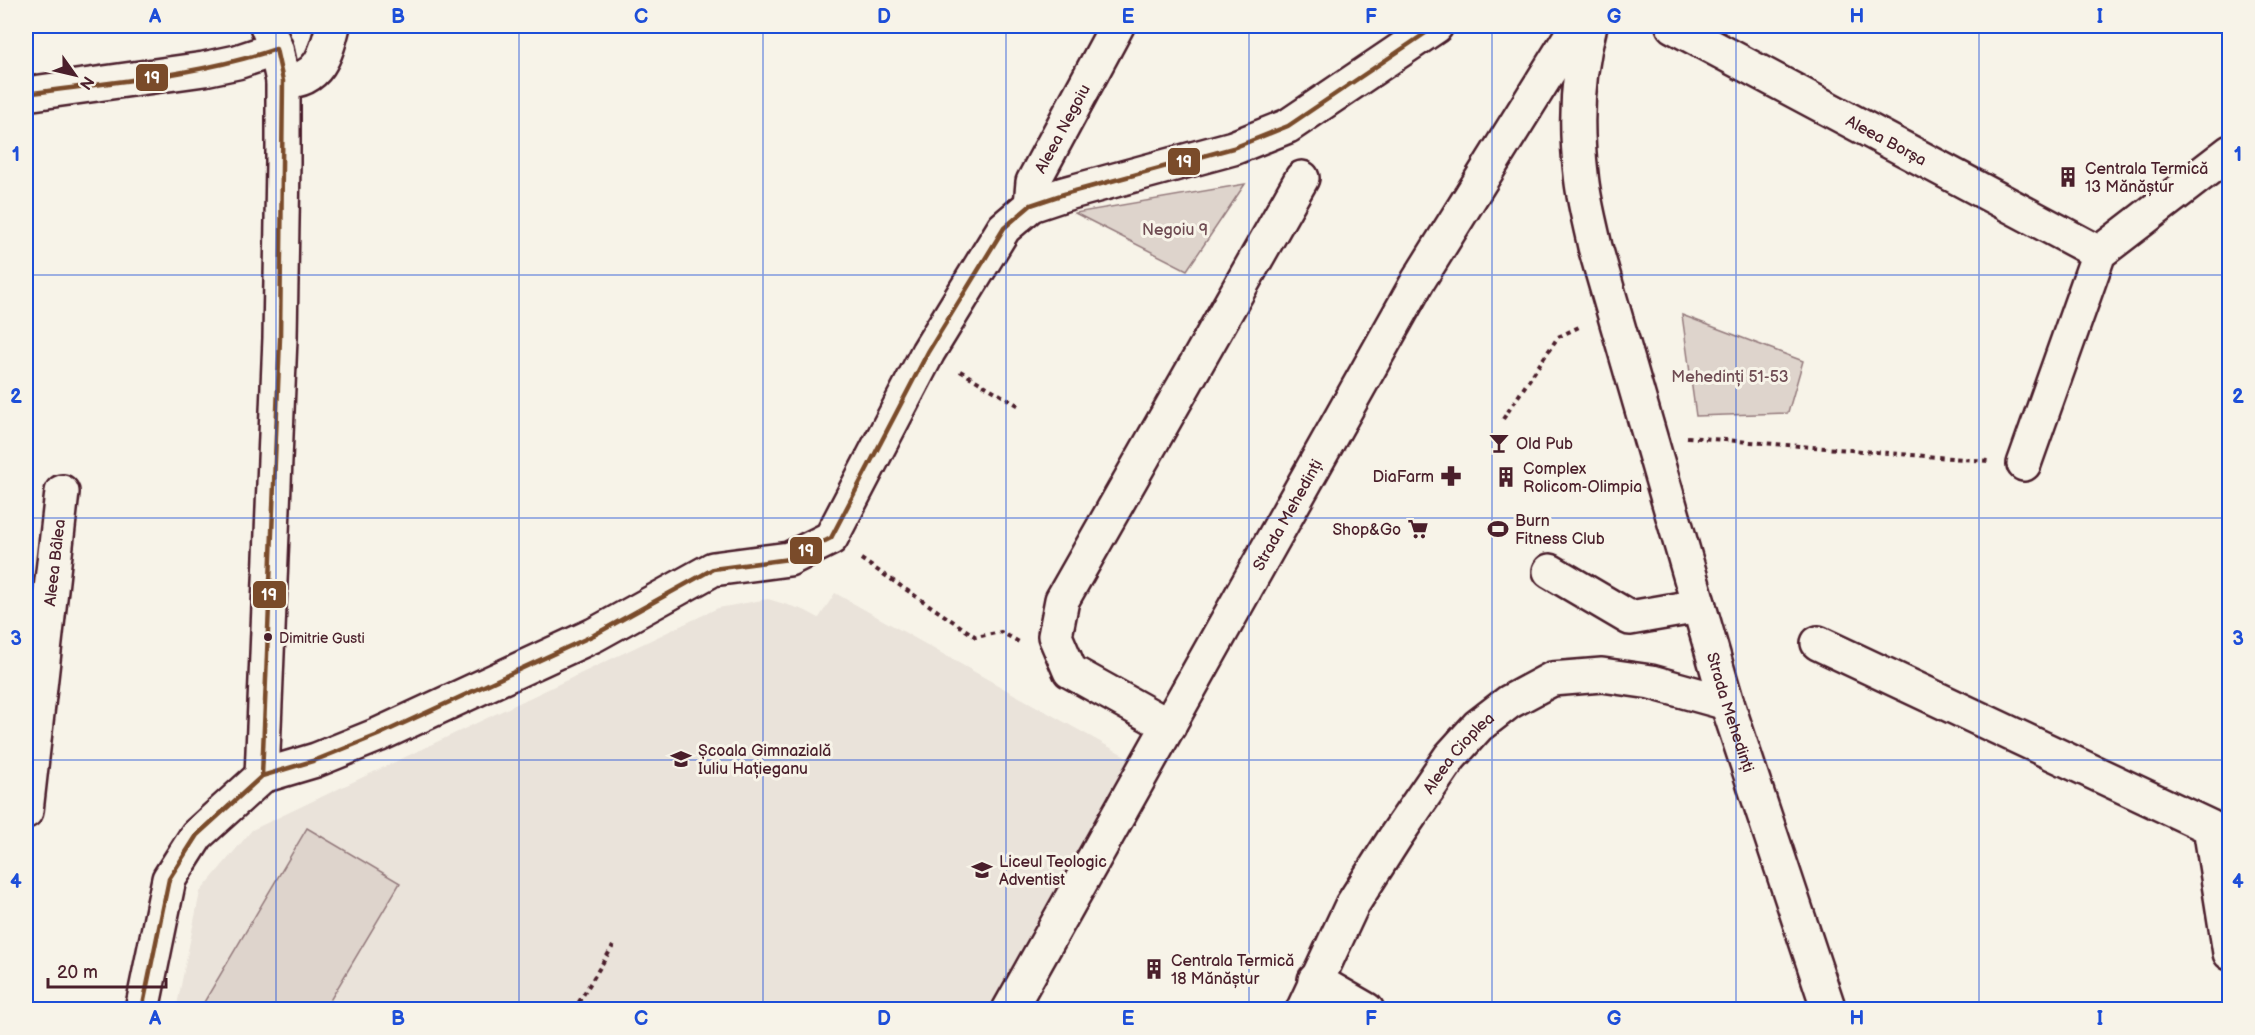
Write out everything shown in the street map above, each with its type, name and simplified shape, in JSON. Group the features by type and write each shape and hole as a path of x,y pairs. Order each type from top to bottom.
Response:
{"street":[{"path":"283,81 295,81 312,73 326,55 333,26"},
{"name":"Aleea Negoiu","path":"1030,206 1033,182 1117,26"},
{"path":"142,1010 169,879 197,835 262,776 316,760 378,735 594,635 713,569 789,559 831,538 928,352 1004,228 1030,206 1064,194 1233,148 1288,126 1436,26"},
{"name":"Strada Mehedinți","path":"1009,1010 1418,280 1576,26"},
{"name":"Strada Mehedinți","path":"1590,26 1584,48 1578,90 1581,175 1595,247 1727,703 1829,1010"},
{"name":"Aleea Borșa","path":"1673,26 2099,253"},
{"path":"26,94 204,69 237,62 272,37 283,81 280,338 262,776"},
{"path":"2024,464 2099,253 2229,153"},
{"path":"1169,726 1070,671 1055,636 1062,600 1302,178"},
{"name":"Aleea Bâlea","path":"26,811 62,492"},
{"path":"1550,571 1630,618 1699,606"},
{"path":"1818,643 2210,827 2229,953"},
{"name":"Aleea Cioplea","path":"1309,995 1352,905 1396,836 1450,757 1478,726 1509,702 1552,680 1602,675 1651,682 1727,703"},
{"path":"1309,995 1367,1010"}],"path":[{"path":"1503,419 1558,337"},
{"path":"928,352 1021,407"},
{"path":"1649,434 2024,464"},
{"path":"831,538 976,637 1001,632"},
{"path":"574,1010 613,946"}],"shaded area":[{"name":"Școala Gimnazială Iuliu Hațieganu","path":"835,593 1129,758 988,1009 176,1010 200,892 252,830 718,608 768,599 804,610 819,618"}],"green space":[{"name":"Negoiu 9","path":"1245,184 1187,270 1075,213"},
{"name":"Mehedinți 51-53","path":"1682,315 1803,361 1788,413 1696,416"},
{"path":"307,828 400,883 325,1009 200,1009"}],"transit line":[{"name":"19","path":"142,1010 169,879 197,835 262,776 316,760 378,735 594,635 713,569 789,559 831,538 928,352 1004,228 1031,205 1233,148 1288,126 1436,26"},
{"name":"19","path":"26,94 184,72 276,49"},
{"name":"19","path":"262,776 280,338 283,81 276,49"}],"place":[{"name":"Centrala Termică 13 Mănăștur","path":"2068,177"},
{"name":"Old Pub","path":"1499,443"},
{"name":"DiaFarm","path":"1451,476"},
{"name":"Complex Rolicom-Olimpia","path":"1506,477"},
{"name":"Shop&Go","path":"1418,529"},
{"name":"Burn Fitness Club","path":"1498,529"},
{"name":"Dimitrie Gusti","path":"268,637"},
{"name":"Școala Gimnazială Iuliu Hațieganu","path":"681,759"},
{"name":"Liceul Teologic Adventist","path":"982,870"},
{"name":"Centrala Termică 18 Mănăștur","path":"1154,969"}]}
